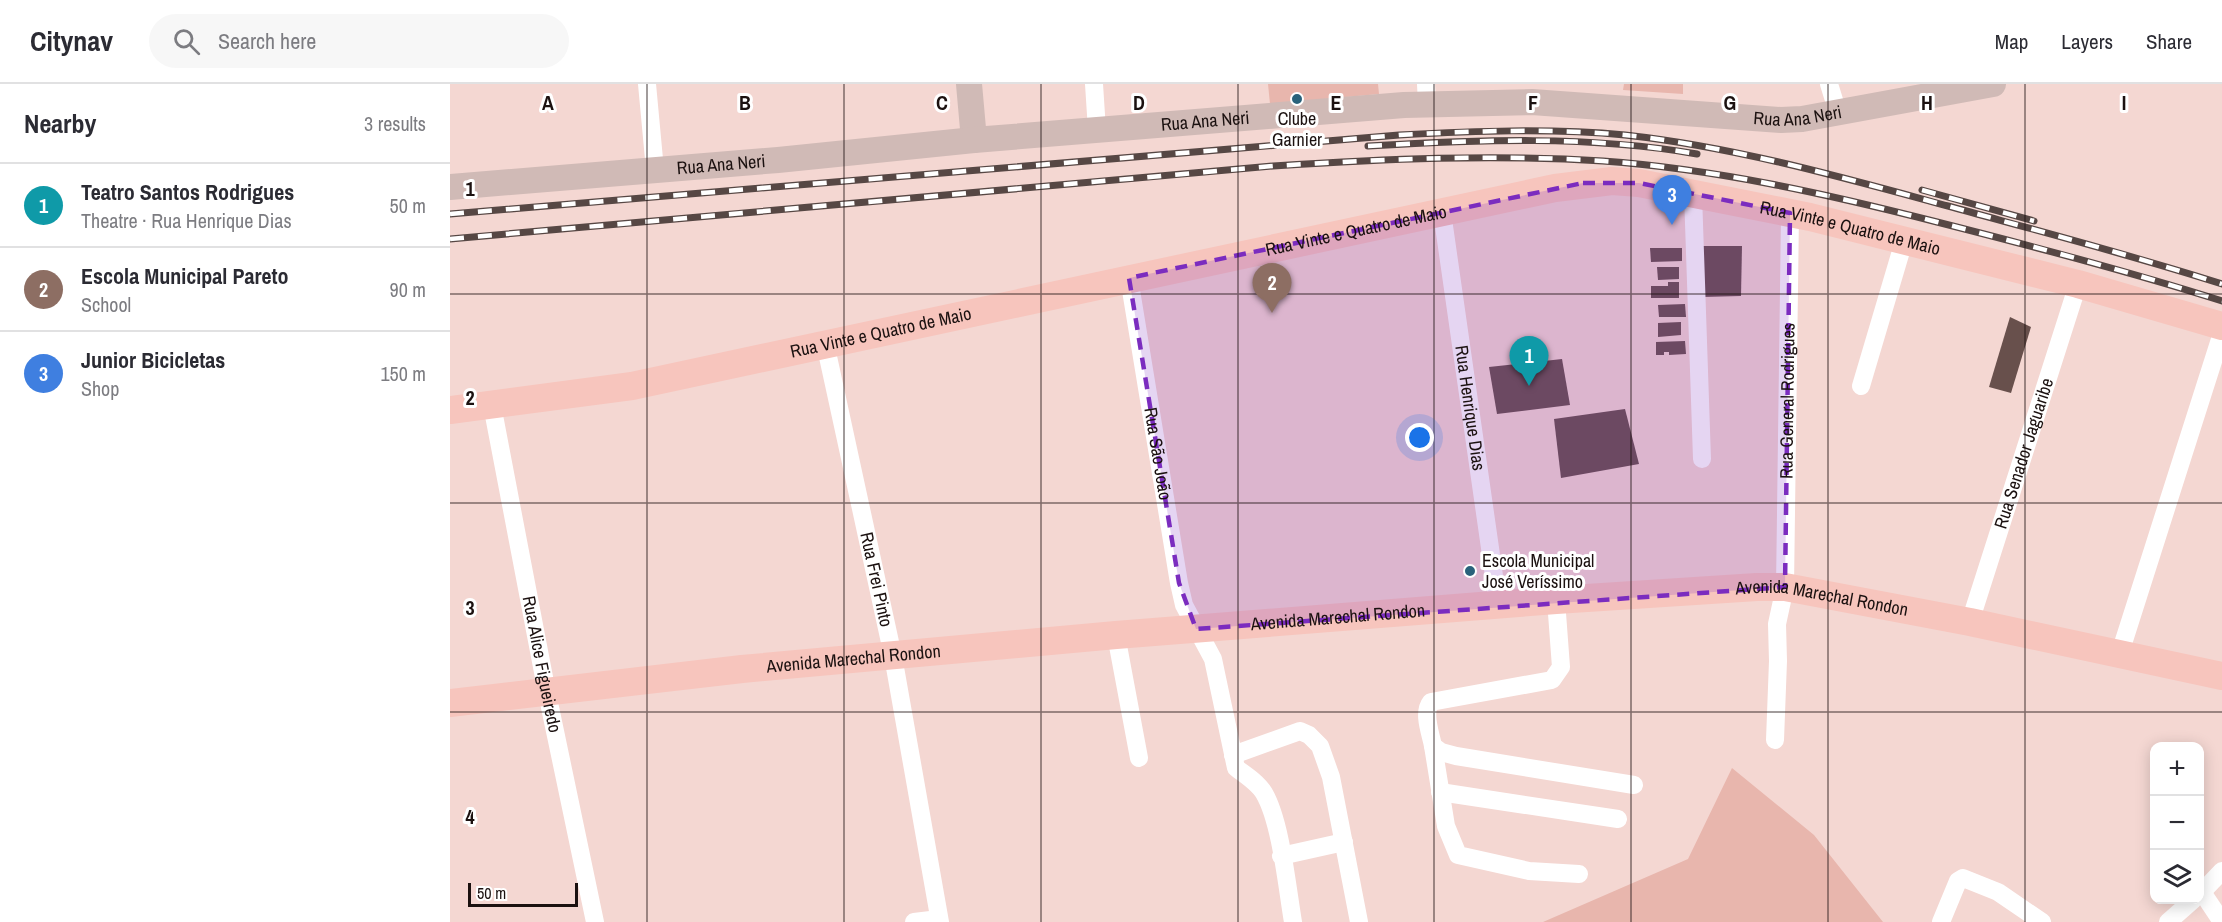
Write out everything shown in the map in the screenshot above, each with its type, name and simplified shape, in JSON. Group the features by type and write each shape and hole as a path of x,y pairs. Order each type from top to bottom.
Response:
{"main road":[{"path":"969,84 974,140"},
{"name":"Rua Ana Neri","path":"450,187 789,159 1097,130 1426,94 1786,120 1838,113 1993,84"},
{"name":"Rua Vinte e Quatro de Maio","path":"450,410 632,386 1442,212 1583,183 1612,181 1639,183 1790,213 1904,240 2078,284 2222,326"},
{"name":"Avenida Marechal Rondon","path":"450,703 742,669 1196,628 1498,604 1734,588 1785,587 1970,622 2222,676"}],"street":[{"path":"647,84 656,170"},
{"path":"1095,84 1097,130"},
{"path":"1829,84 1838,113"},
{"path":"1694,194 1702,459"},
{"name":"Rua Henrique Dias","path":"1442,212 1498,604"},
{"name":"Rua General Rodrigues","path":"1774,740 1778,661 1777,624 1785,587 1790,213"},
{"path":"1861,386 1904,240"},
{"name":"Rua São João","path":"1129,278 1179,583 1184,605 1213,659 1233,754"},
{"name":"Rua Senador Jaguaribe","path":"1970,622 2078,284"},
{"path":"2120,653 2222,333"},
{"name":"Rua Frei Pinto","path":"825,343 893,656 939,921"},
{"name":"Rua Alice Figueiredo","path":"492,405 547,693 595,922"},
{"path":"1556,600 1561,667 1552,680 1431,702 1427,707 1427,715 1446,826 1458,855 1529,871 1579,874"},
{"path":"1116,635 1139,758"},
{"path":"1293,922 1274,817 1264,792 1236,768 1233,754 1300,731 1309,735 1320,746 1331,777 1359,922"},
{"path":"1433,746 1441,752 1456,756 1634,785"},
{"path":"1440,792 1618,819"},
{"path":"1281,856 1344,842"},
{"path":"2204,889 2222,871"},
{"path":"1941,922 1958,881 1963,878 1998,892 2042,922"},
{"path":"2204,902 2222,922"},
{"path":"2168,922 2188,904"},
{"path":"914,922 939,921"}],"highlighted area":[{"path":"1583,183 1639,183 1790,213 1785,587 1196,629 1179,583 1129,278"}],"shaded area":[{"name":"Clube Garnier","path":"1268,84 1378,84 1379,94 1270,104"},
{"path":"1624,84 1683,84 1683,94 1623,90"},
{"path":"1732,768 1814,835 1883,922 1543,922 1688,859"}],"building":[{"path":"1701,246 1742,246 1741,296 1702,297"},
{"path":"1650,248 1682,248 1682,261 1651,262"},
{"path":"1657,267 1679,267 1679,279 1658,280"},
{"path":"1668,282 1679,282 1679,298 1651,298 1651,286 1668,286"},
{"path":"1685,304 1686,317 1659,317 1658,305"},
{"path":"2010,317 2031,327 2011,393 1989,387"},
{"path":"1681,322 1681,335 1658,337 1658,323"},
{"path":"1685,341 1686,354 1669,355 1669,352 1664,352 1664,355 1656,355 1656,342"},
{"path":"1562,359 1570,405 1497,414 1489,367"},
{"path":"1625,409 1639,464 1561,478 1554,419"}],"railway":[{"path":"450,214 1399,135 1484,131 1569,131 1666,140 1788,164 2051,234 2222,284"},
{"path":"1368,146 1533,141 1615,144 1697,154"},
{"path":"450,239 1273,166 1438,158 1562,159 1687,170 1813,193 2044,250 2222,301"},
{"path":"1922,190 2034,221"}],"place":[{"name":"Clube Garnier","path":"1297,99"},
{"name":"Junior Bicicletas","path":"1672,225"},
{"name":"Escola Municipal Pareto","path":"1272,313"},
{"name":"Teatro Santos Rodrigues","path":"1529,386"},
{"name":"Escola Municipal José Veríssimo","path":"1470,571"}]}
